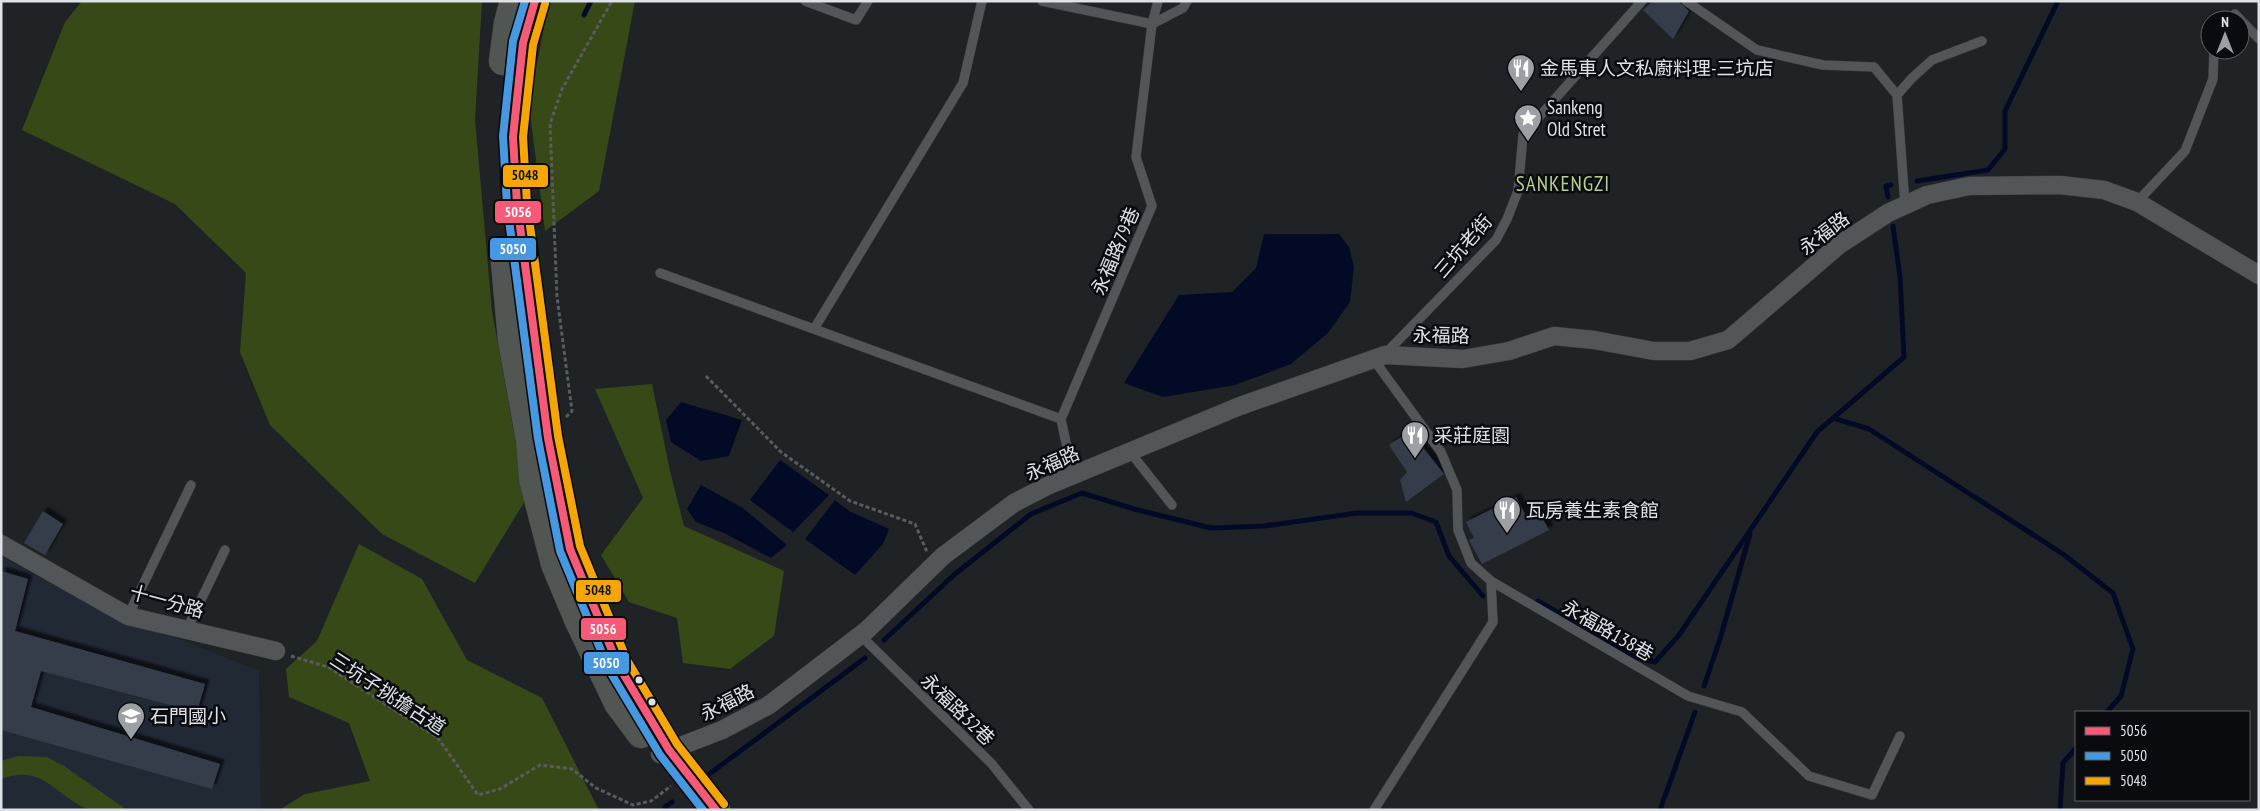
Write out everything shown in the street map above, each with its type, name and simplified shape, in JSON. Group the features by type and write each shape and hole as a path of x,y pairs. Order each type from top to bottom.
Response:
{"main road":[{"path":"514,1 508,23 497,100 500,200 512,340 530,440 533,479 555,564 578,619 618,702 716,810"},
{"path":"535,1 523,43 513,137 520,238 548,438 570,549 618,665 663,752 676,782 695,810"}],"street":[{"name":"永福路","path":"663,752 722,730 769,705 860,635 943,556 1014,503 1047,486 1240,406 1380,357 1463,359 1509,351 1554,336 1594,340 1654,351 1690,351 1728,340 1838,245 1888,213 1927,195 1969,186 2060,185 2104,190 2137,202 2259,275"},
{"name":"十一分路","path":"1,544 128,616 276,651"}],"lane":[{"path":"805,1 856,20 868,1"},
{"path":"814,329 963,83 982,1"},
{"path":"1042,1 1152,24 1183,8 1187,1"},
{"name":"永福路79巷","path":"1061,419 1152,206 1136,157 1152,24 1158,1"},
{"name":"三坑老街","path":"1380,357 1496,240 1508,219 1518,191 1523,134 1642,1"},
{"path":"1686,1 1757,50 1823,65 1874,67 1896,95 1904,167 1905,205"},
{"path":"2250,30 2259,39"},
{"path":"1896,95 1932,60 1982,41"},
{"path":"2137,202 2185,151 2213,79 2214,60"},
{"path":"660,273 1061,419 1073,476"},
{"name":"永福路138巷","path":"1380,357 1441,452 1457,490 1458,530 1470,562 1491,581 1688,696 1742,712 1809,776 1872,795 1900,736"},
{"path":"1130,452 1172,505"},
{"path":"128,616 191,486"},
{"path":"187,629 225,550"},
{"path":"1374,810 1493,622 1491,581"},
{"name":"永福路32巷","path":"860,635 991,763 1029,810"}],"path":[{"path":"548,438 572,411 558,297 550,124 562,89 612,1"},
{"path":"706,376 781,452 842,496 850,501 915,524 932,566"},
{"name":"三坑子挑擔古道","path":"276,651 328,667 438,738 478,795 500,789 540,765 572,769 596,788 633,805 651,800 676,782"}],"shaded area":[{"name":"石門國小","path":"1,556 79,599 259,671 261,810 1,810"}],"green space":[{"path":"82,1 482,1 475,120 492,311 526,499 475,583 382,534 270,425 240,352 246,273 175,204 22,130 65,22"},
{"path":"549,1 635,1 599,191 545,231 529,105"},
{"path":"652,384 670,471 684,526 784,571 774,636 730,669 683,663 677,618 629,602 601,555 643,498 595,389"},
{"path":"359,544 422,579 467,660 542,698 599,810 279,810 305,794 370,781 349,723 289,697 286,669 317,641"},
{"path":"18,756 47,757 64,766 127,810 88,809 76,803 48,783 28,775 15,775 1,779 1,761"}],"water":[{"path":"1264,234 1339,234 1349,247 1354,267 1350,302 1328,333 1291,364 1235,385 1163,397 1124,383 1179,295 1232,292 1256,268"},
{"path":"681,402 742,420 729,456 701,461 671,442 666,420"},
{"path":"780,460 829,495 793,532 750,500"},
{"path":"701,485 743,508 787,545 771,558 724,533 696,522 687,509"},
{"path":"835,500 849,511 889,529 883,544 855,575 805,539"}],"building":[{"path":"1653,1 1678,1 1689,11 1673,39 1643,10"},
{"name":"采莊庭園","path":"1410,431 1444,474 1406,502 1400,480 1407,472 1389,445"},
{"name":"瓦房養生素食館","path":"1516,497 1527,518 1539,512 1549,530 1482,564 1469,540 1474,538 1466,522"},
{"path":"43,511 63,524 45,555 24,543"},
{"path":"1,571 28,579 15,631 205,684 197,712 41,671 31,707 220,764 212,789 1,730"}],"waterway":[{"path":"584,15 591,1"},
{"path":"1917,181 1988,170 2005,149 2005,111 2058,1"},
{"path":"1888,197 1886,186 1891,185"},
{"path":"1538,601 1636,658 1655,662 1679,635 1817,432 1904,357 1900,277 1893,226"},
{"path":"1833,418 1869,429 2063,554 2113,593 2133,649 2121,696 2108,711"},
{"path":"884,640 955,574 1031,514 1082,493 1134,509 1211,528 1264,526 1357,513 1411,513 1436,522 1449,556 1483,596"},
{"path":"1704,686 1720,639 1750,534"},
{"path":"708,775 865,658"},
{"path":"1660,810 1695,712"},
{"path":"2060,810 2063,763 2075,749"},
{"path":"668,810 665,807 672,802"}],"transit line":[{"name":"5050","path":"525,1 513,41 503,136 507,205 538,439 560,551 609,670 660,755 703,810"},
{"name":"5056","path":"535,1 523,43 513,137 517,204 548,438 570,549 618,665 669,750 716,810"},
{"name":"5048","path":"545,4 533,45 523,137 527,203 558,436 580,546 627,660 677,744 724,804"}],"place":[{"name":"金馬車人文私廚料理-三坑店","path":"1521,92"},
{"name":"Sankeng Old Stret","path":"1528,142"},
{"name":"采莊庭園","path":"1415,459"},
{"name":"瓦房養生素食館","path":"1507,534"},
{"name":"石門國小","path":"131,740"}],"district":[{"name":"SANKENGZI","path":"1563,184"}]}
